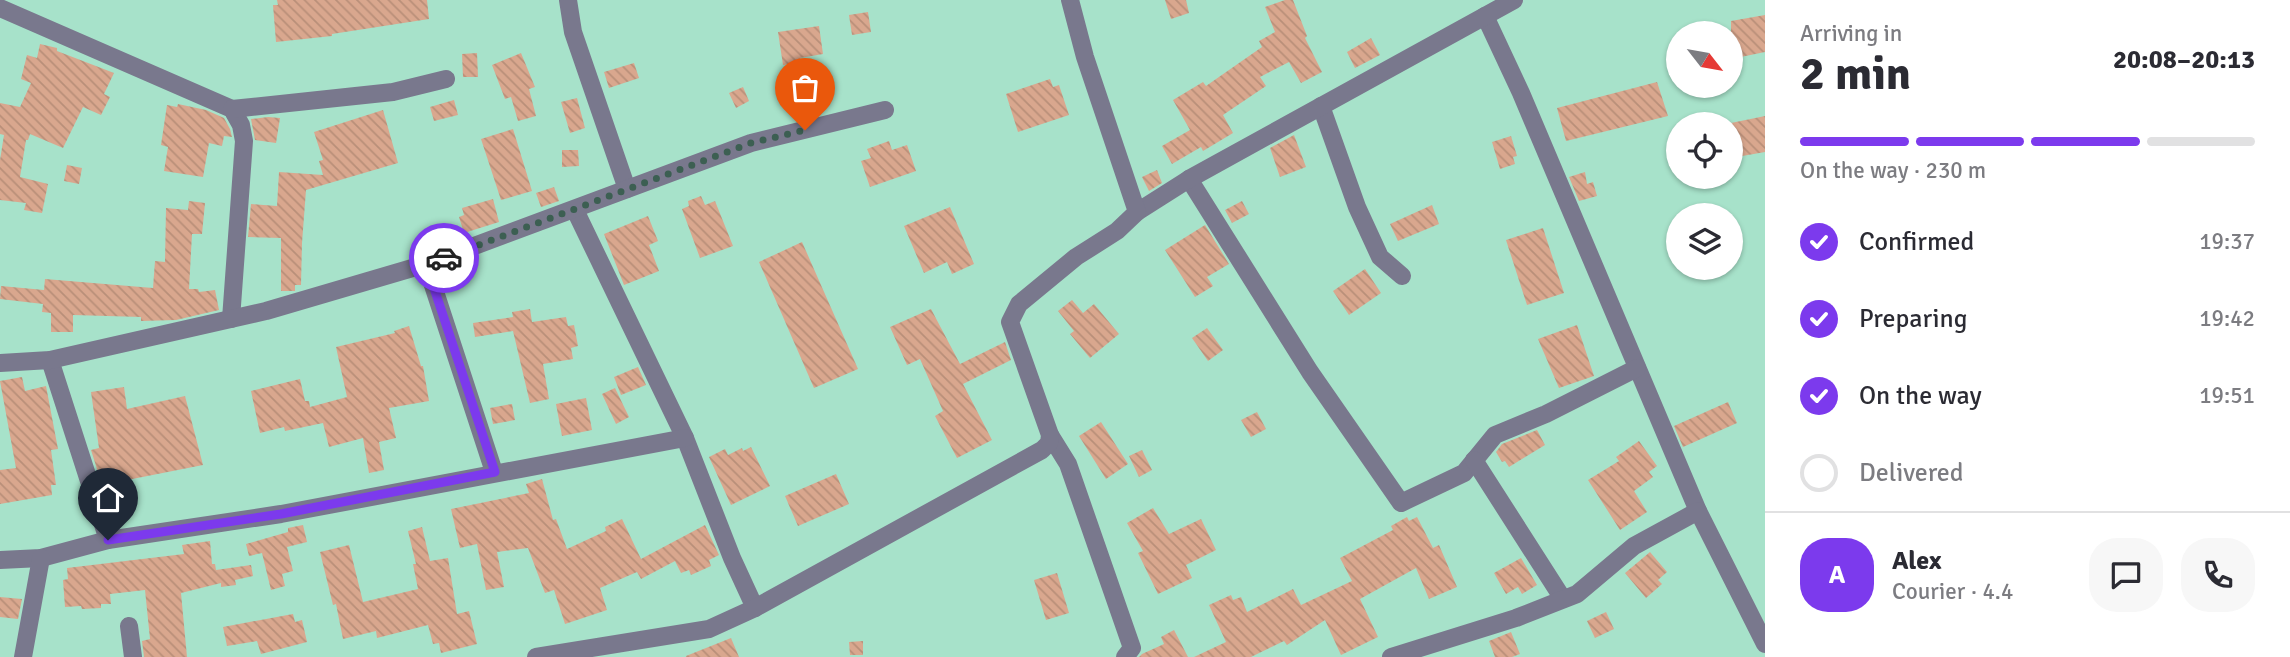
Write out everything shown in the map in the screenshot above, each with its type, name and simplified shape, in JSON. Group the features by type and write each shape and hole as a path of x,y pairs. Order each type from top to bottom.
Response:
{"street":[{"path":"568,0 573,32 627,189"},
{"path":"1070,0 1085,57 1137,212"},
{"path":"1125,657 1132,648 1068,464 1050,435 1010,322 1019,304 1137,212 1189,179 1514,0"},
{"path":"0,8 232,109 393,92 446,79"},
{"path":"1486,16 1698,511 1765,644"},
{"path":"1321,106 1357,207 1380,257 1402,276"},
{"path":"231,319 244,141 241,125 232,109"},
{"path":"0,363 50,359 266,311 426,264 751,143 885,110"},
{"path":"1189,179 1310,372 1401,503 1464,473 1495,435 1546,414 1637,368"},
{"path":"575,210 685,438 732,558 755,608"},
{"path":"426,264 495,472"},
{"path":"50,359 108,540"},
{"path":"536,657 594,652 709,629 755,608 1042,450 1049,443 1050,435"},
{"path":"0,559 41,558 108,540 281,514 685,438"},
{"path":"1474,460 1563,599"},
{"path":"1391,657 1516,618 1577,594 1634,546 1698,511"},
{"path":"23,657 41,558"},
{"path":"129,626 133,657"}],"building":[{"path":"277,0 427,0 429,19 332,36 276,42 273,5 278,5"},
{"path":"1165,0 1186,0 1189,13 1171,19"},
{"path":"1293,0 1307,36 1305,38 1322,72 1301,83 1289,62 1260,77 1266,86 1223,115 1233,133 1203,151 1201,147 1172,164 1162,146 1190,130 1173,100 1203,82 1206,86 1262,47 1259,41 1275,32 1265,7"},
{"path":"868,12 871,32 852,35 849,15"},
{"path":"1765,15 1765,52 1743,57 1743,21 1731,21"},
{"path":"819,26 823,54 800,58 801,62 783,65 778,32"},
{"path":"1371,38 1380,55 1355,68 1347,52"},
{"path":"40,44 57,48 57,51 114,73 104,94 110,97 101,115 83,107 63,148 30,134 26,140 20,177 48,184 42,213 24,210 26,203 0,200 0,160 4,135 0,134 0,103 20,107 31,83 21,79 27,55 37,58"},
{"path":"477,53 478,77 463,77 462,54"},
{"path":"521,53 535,87 529,89 536,116 518,121 511,97 505,99 492,65"},
{"path":"634,63 639,78 609,88 604,72"},
{"path":"1050,79 1053,87 1059,85 1069,115 1018,132 1006,94"},
{"path":"1657,82 1667,112 1666,116 1566,141 1557,108"},
{"path":"743,87 749,101 736,108 729,93"},
{"path":"577,98 585,128 570,133 561,102"},
{"path":"454,100 458,115 434,121 430,107"},
{"path":"178,104 206,110 224,118 230,129 232,137 224,136 222,146 209,143 203,177 164,171 168,147 161,145 167,105 177,107"},
{"path":"383,110 398,163 306,190 301,285 295,285 295,291 281,291 281,238 248,237 251,204 277,206 279,172 323,175 319,161 323,160 314,132"},
{"path":"1765,116 1765,152 1743,156 1743,121"},
{"path":"280,118 276,143 255,140 251,119"},
{"path":"513,129 532,191 501,200 481,139"},
{"path":"1294,135 1306,167 1280,177 1270,148"},
{"path":"1511,136 1517,156 1513,157 1515,164 1500,169 1492,142"},
{"path":"889,141 892,150 907,145 916,171 870,187 861,161 871,158 867,149"},
{"path":"562,150 578,150 579,166 562,167"},
{"path":"67,165 82,168 79,184 64,181"},
{"path":"1157,170 1162,183 1149,191 1142,177"},
{"path":"1585,172 1587,184 1593,182 1597,196 1579,201 1569,177"},
{"path":"554,187 559,201 541,207 536,193"},
{"path":"701,196 705,205 715,201 733,246 700,258 682,209 689,206 688,201"},
{"path":"493,199 499,222 464,233 459,217 464,215 462,208"},
{"path":"189,201 205,203 202,234 192,234 189,289 198,289 199,292 215,290 219,310 176,320 141,321 141,317 73,315 73,332 51,332 51,313 42,312 43,304 0,299 1,286 44,290 45,279 153,288 155,261 165,262 166,208 188,210"},
{"path":"1242,201 1249,214 1232,223 1225,210"},
{"path":"1432,205 1439,224 1398,241 1390,224"},
{"path":"950,207 974,264 952,274 947,262 924,273 904,226"},
{"path":"648,216 658,241 649,245 659,271 624,285 604,234"},
{"path":"1205,225 1229,264 1207,277 1213,286 1195,297 1165,250"},
{"path":"1543,228 1564,293 1527,305 1506,240"},
{"path":"802,242 858,369 814,388 759,262"},
{"path":"1365,269 1381,293 1349,315 1333,291"},
{"path":"1072,300 1083,313 1094,304 1119,334 1090,358 1070,334 1074,331 1058,311"},
{"path":"530,309 532,322 566,317 568,326 574,325 578,346 571,348 573,359 543,364 549,399 530,403 513,331 475,337 473,323 513,317 512,312"},
{"path":"931,309 960,364 1005,342 1011,360 963,384 992,440 957,458 935,416 943,411 920,359 907,365 890,327"},
{"path":"1577,325 1594,376 1559,388 1538,339"},
{"path":"409,326 423,366 429,401 389,408 396,438 379,442 384,470 369,473 363,438 329,447 323,423 285,431 284,427 260,433 251,391 300,379 305,401 309,401 310,407 347,397 336,347 395,333 394,331"},
{"path":"1207,328 1223,350 1208,361 1192,338"},
{"path":"638,367 646,385 621,395 614,377"},
{"path":"22,377 25,391 46,386 58,449 51,450 56,485 51,485 52,495 0,504 0,470 16,468 0,381"},
{"path":"124,387 127,409 185,396 203,465 102,485 91,450 99,448 91,392"},
{"path":"615,388 629,417 616,424 602,394"},
{"path":"586,398 592,430 562,436 556,404"},
{"path":"1728,402 1737,423 1683,447 1674,426"},
{"path":"512,404 515,420 493,424 490,408"},
{"path":"1257,412 1266,429 1251,437 1241,420"},
{"path":"1101,422 1128,464 1106,479 1079,436"},
{"path":"1537,430 1545,445 1509,467 1505,461 1502,462 1496,452 1502,444"},
{"path":"1639,441 1657,466 1649,472 1653,477 1634,491 1647,512 1620,530 1588,480 1619,461 1616,457"},
{"path":"751,447 770,486 731,505 709,457 725,449 728,455"},
{"path":"1142,450 1152,470 1139,477 1129,456"},
{"path":"836,474 849,504 798,526 785,496"},
{"path":"542,479 553,520 556,519 567,549 606,531 605,527 622,519 641,559 705,525 719,555 709,560 711,566 691,575 689,570 681,573 675,561 641,579 637,572 600,588 607,610 565,624 554,590 545,593 528,548 497,552 504,587 486,590 477,544 460,548 451,509 529,493 526,484"},
{"path":"1153,508 1169,534 1201,519 1216,550 1186,565 1192,578 1158,594 1138,553 1143,551 1127,523"},
{"path":"1407,517 1409,521 1417,517 1433,548 1439,545 1457,587 1429,599 1416,568 1360,599 1378,637 1341,655 1325,620 1287,645 1284,641 1251,657 1194,657 1226,642 1209,605 1231,595 1233,600 1241,597 1247,612 1293,589 1301,605 1352,581 1340,558 1393,530 1391,526"},
{"path":"303,525 307,542 287,547 293,571 282,574 285,586 271,590 262,553 249,556 246,544"},
{"path":"422,527 430,561 448,558 457,614 469,611 477,644 441,653 439,643 433,644 428,625 377,638 376,631 343,639 336,604 333,605 320,552 349,545 363,602 418,589 413,564 416,564 408,531"},
{"path":"210,541 212,564 215,564 216,570 251,565 253,576 235,580 236,585 221,587 221,583 181,593 187,657 144,657 142,641 150,639 145,590 110,594 111,604 101,604 101,608 65,607 63,580 68,579 67,568 184,554 182,545"},
{"path":"1650,552 1667,572 1658,580 1662,584 1646,598 1625,573"},
{"path":"1521,558 1537,585 1522,594 1518,587 1506,594 1494,573"},
{"path":"1057,573 1069,613 1046,620 1034,580"},
{"path":"0,597 22,599 18,619 0,617"},
{"path":"1606,612 1614,629 1595,638 1587,621"},
{"path":"293,614 295,622 302,620 307,642 261,654 257,641 227,646 223,627"},
{"path":"1174,630 1188,657 1139,657 1164,644 1161,637"},
{"path":"1511,632 1520,654 1495,657 1489,641"},
{"path":"731,638 739,657 686,657 686,656"},
{"path":"863,641 863,655 850,655 849,642"}],"way so far":[{"path":"444,258 751,143 805,130"}],"route":[{"path":"108,540 281,514 495,472 426,264 444,258"}]}
